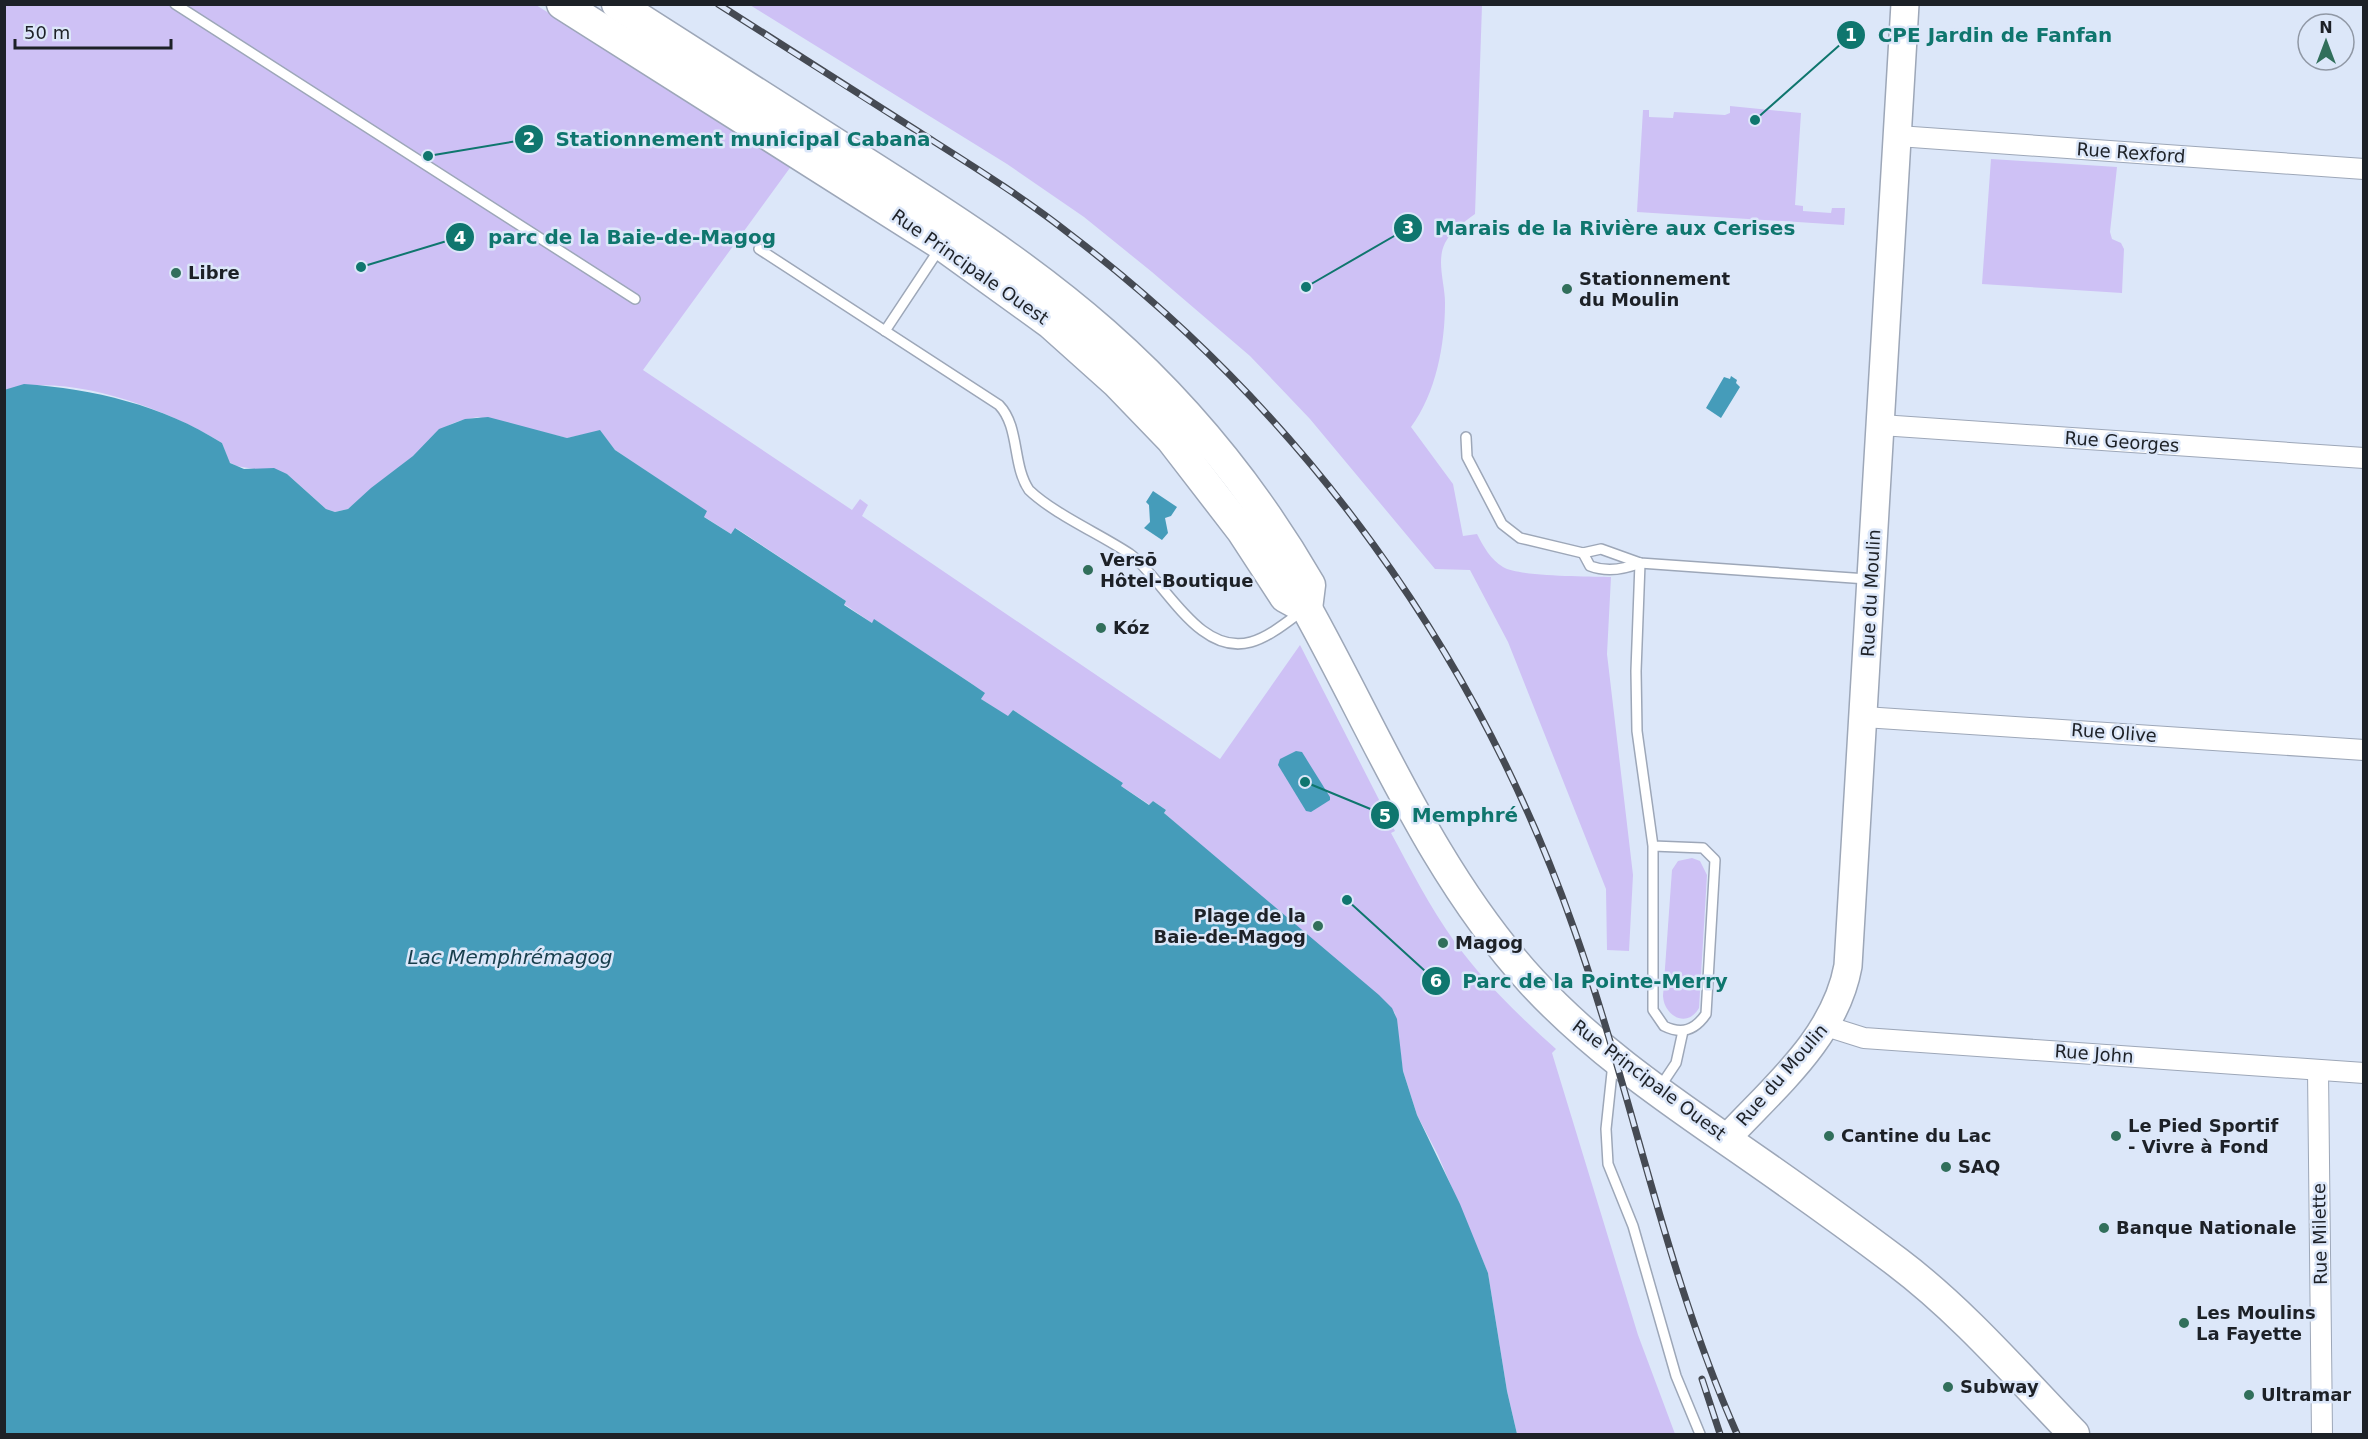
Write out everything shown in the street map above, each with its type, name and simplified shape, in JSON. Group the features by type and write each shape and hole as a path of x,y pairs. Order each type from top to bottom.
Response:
{"main road":[{"name":"Rue Principale Ouest","path":"562,4 950,233"},
{"name":"Rue Principale Ouest","path":"617,4 950,233 1033,310 1117,383 1196,469 1242,531 1285,597 1307,609 1400,784 1476,911 1505,951 1534,984 1568,1019 1657,1092 1889,1256 1942,1299 2074,1434"}],"street":[{"name":"Rue du Moulin","path":"1726,1139 1826,1026 1842,992 1848,966 1905,4"},
{"name":"Rue Rexford","path":"1898,136 2364,169"},
{"name":"Rue Georges","path":"1881,425 2364,458"},
{"name":"Rue Olive","path":"1864,717 2364,750"},
{"name":"Rue John","path":"1826,1026 1864,1038 2364,1073"},
{"name":"Rue Milette","path":"2318,1070 2322,1434"}],"lane":[{"path":"174,4 636,299"},
{"path":"885,331 950,233"},
{"path":"759,249 999,405 1006,414 1022,477 1029,490 1137,561 1178,609 1204,630 1233,643 1250,642 1307,609"},
{"path":"1466,437 1467,457 1506,528 1520,538 1583,553 1601,549 1640,563 1872,579"},
{"path":"1583,553 1590,566 1598,568 1626,568 1640,563"},
{"path":"1640,563 1636,671 1637,730 1653,846 1653,1010 1664,1026 1683,1031 1693,1029 1706,1014 1715,860 1703,848 1653,846"},
{"path":"1657,1092 1676,1063 1683,1031"},
{"path":"1614,1057 1606,1129 1608,1164 1633,1226 1672,1366 1700,1434"}],"shaded area":[{"path":"5,5 536,5 792,165 643,370 852,510 860,499 868,505 862,516 1220,759 1300,645 1395,831 1391,833 1437,915 1465,956 1489,984 1556,1049 1552,1053 1638,1335 1675,1434 1517,1434 1507,1391 1488,1273 1438,1155 1417,1115 1403,1071 1395,1013 1164,813 1166,810 1153,801 1150,805 1121,786 1123,783 1013,710 1008,717 981,699 984,693 972,684 875,620 872,623 844,604 846,601 736,528 731,534 703,516 706,511 615,450 600,431 567,438 478,417 455,422 441,430 413,457 348,509 335,512 326,509 287,474 236,466 229,462 222,443 200,430 146,407 117,397 58,386 30,386 5,390"},
{"path":"750,5 1482,5 1475,214 1458,227 1442,250 1445,319 1441,352 1427,399 1411,427 1453,484 1463,536 1477,534 1495,561 1503,567 1524,573 1611,577 1607,654 1633,875 1629,951 1607,950 1606,889 1508,642 1470,570 1435,569 1310,419 1250,356 1084,217 1007,164"},
{"path":"1730,106 1801,113 1795,205 1803,206 1803,211 1831,213 1832,208 1845,208 1844,225 1637,212 1643,110 1649,110 1649,117 1673,118 1674,112 1725,115 1730,113"},
{"path":"1991,159 2117,167 2110,232 2112,239 2121,243 2124,249 2122,293 1982,284"},
{"path":"1692,858 1700,861 1707,875 1699,1008 1694,1014 1683,1019 1667,1009 1663,996 1672,870 1678,861"}],"water":[{"path":"1731,376 1737,380 1736,383 1740,387 1721,418 1706,408 1724,377 1730,379"},
{"name":"Lac Memphrémagog","path":"24,384 102,395 176,418 222,443 230,463 244,469 274,468 287,474 326,509 335,512 348,509 413,456 439,429 465,419 488,417 567,438 600,430 615,450 707,511 704,517 731,534 735,528 846,601 844,605 872,623 874,619 985,693 981,699 1008,716 1013,710 1123,783 1121,786 1149,805 1153,801 1166,810 1164,813 1392,1008 1397,1019 1403,1071 1417,1115 1460,1204 1488,1273 1507,1391 1517,1434 5,1434 4,390"},
{"path":"1153,491 1177,507 1171,516 1165,518 1168,533 1162,540 1144,528 1150,522 1149,505 1146,502"},
{"path":"1296,751 1302,752 1330,797 1330,800 1311,812 1306,811 1278,765 1280,759"}],"railway":[{"path":"718,4 1016,194 1071,235 1156,305 1234,380 1307,460 1374,545 1434,635 1487,729 1534,827 1574,929 1595,992 1689,1310 1737,1434"},
{"path":"1702,1379 1720,1434"}],"place":[{"name":"CPE Jardin de Fanfan","path":"1755,120"},
{"name":"Stationnement municipal Cabana","path":"428,156"},
{"name":"parc de la Baie-de-Magog","path":"361,267"},
{"name":"Libre","path":"176,273"},
{"name":"Marais de la Rivière aux Cerises","path":"1306,287"},
{"name":"Stationnement du Moulin","path":"1567,289"},
{"name":"Versō Hôtel-Boutique","path":"1088,570"},
{"name":"Kóz","path":"1101,628"},
{"name":"Memphré","path":"1305,782"},
{"name":"Parc de la Pointe-Merry","path":"1347,900"},
{"name":"Plage de la Baie-de-Magog","path":"1318,926"},
{"name":"Magog","path":"1443,943"},
{"name":"Cantine du Lac","path":"1829,1136"},
{"name":"Le Pied Sportif - Vivre à Fond","path":"2116,1136"},
{"name":"SAQ","path":"1946,1167"},
{"name":"Banque Nationale","path":"2104,1228"},
{"name":"Les Moulins La Fayette","path":"2184,1323"},
{"name":"Subway","path":"1948,1387"},
{"name":"Ultramar","path":"2249,1395"}]}
